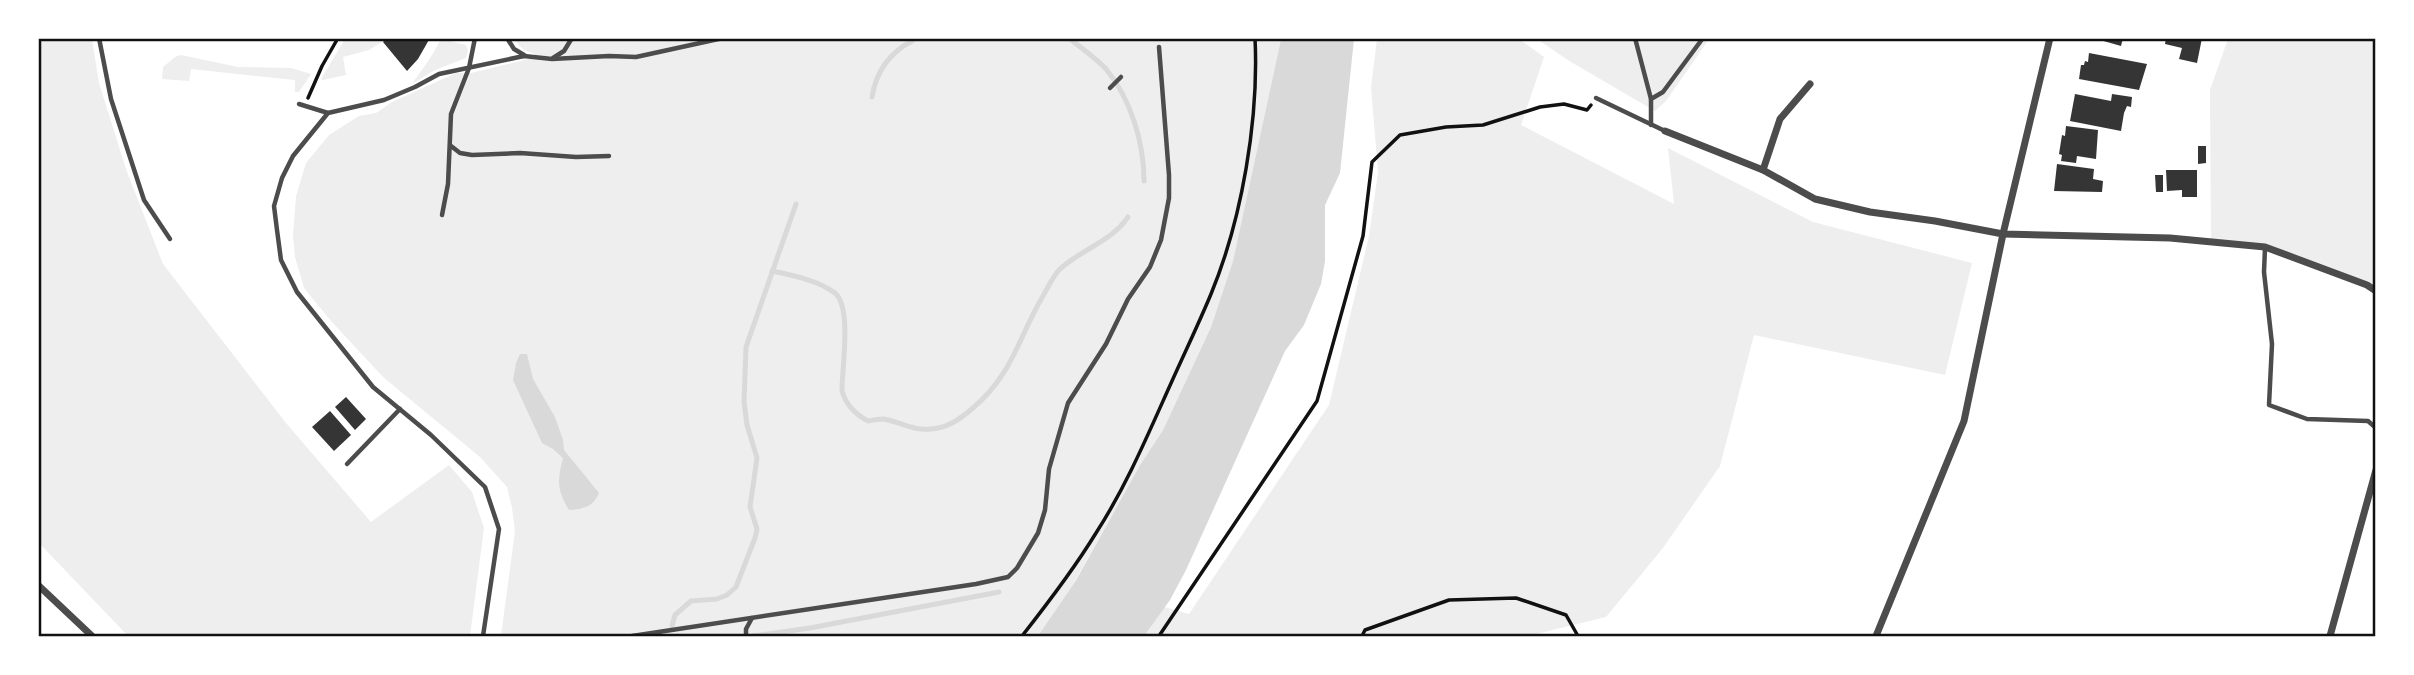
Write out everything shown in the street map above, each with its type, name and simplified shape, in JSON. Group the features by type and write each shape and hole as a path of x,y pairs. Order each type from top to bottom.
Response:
{"street":[{"path":"1876,636 1965,421 2003,234 2050,38"},
{"path":"1763,170 1780,118 1810,84"},
{"path":"1665,131 1763,170 1815,200 2003,234 2170,238 2265,247 2367,285 2375,291"},
{"path":"2330,636 2375,470"},
{"path":"38,585 92,636"}],"lane":[{"path":"99,38 111,99 144,200 170,239"},
{"path":"442,215 448,184 451,114 469,68 475,38"},
{"path":"507,38 514,49 524,56"},
{"path":"552,59 564,51 572,38"},
{"path":"302,105 328,113 384,100 458,68 524,56 552,59 636,57 723,38"},
{"path":"1634,38 1651,99 1651,124"},
{"path":"1651,99 1663,92 1703,38"},
{"path":"632,636 976,584 1007,577 1017,568 1038,533 1045,510 1049,468 1068,403 1106,344 1128,299 1150,267 1161,240 1169,198 1169,176 1159,47"},
{"path":"1110,88 1121,77"},
{"path":"1596,98 1665,131"},
{"path":"328,113 293,156 282,178 274,206 281,260 297,292 373,387 431,435 485,487 499,529 483,636"},
{"path":"451,146 460,153 472,155 520,153 576,157 609,156"},
{"path":"2265,247 2264,271 2272,344 2269,405 2307,419 2368,421 2375,428"},
{"path":"347,464 400,409"},
{"path":"746,636 752,617"}],"path":[{"path":"302,105 338,38"},
{"path":"1022,636 1062,585 1098,531 1132,470 1212,292 1235,224 1248,155 1256,64 1255,38"},
{"path":"1159,636 1317,401 1363,236 1372,162 1400,135 1483,124 1539,107 1564,104 1587,110 1596,98"},
{"path":"1362,636 1365,630 1450,600 1516,598 1566,615 1578,636"}],"shaded area":[{"path":"39,38 92,39 99,83 127,172 163,264 286,423 371,522 449,465 472,492 484,528 470,636 128,636 39,543"},
{"path":"345,39 387,39 369,50 343,57 346,75 321,79"},
{"path":"441,39 466,45 466,58 435,70 412,84 431,57"},
{"path":"513,39 1281,39 1233,261 1211,327 1163,430 1140,465 1075,581 1189,614 1329,405 1369,236 1378,172 1371,87 1377,39 1519,39 1544,57 1521,125 1674,204 1668,148 1813,222 1972,263 1945,375 1754,335 1720,466 1663,548 1606,617 1528,636 501,636 515,531 507,487 480,457 383,377 331,321 304,288 295,257 293,235 296,196 306,163 329,135 359,116 376,113 392,102 456,73 471,73 533,58 535,54 524,50"},
{"path":"1281,39 1354,39 1340,173 1325,205 1325,261 1321,284 1304,325 1285,351 1186,570 1170,600 1144,636 1038,636 1075,582 1140,465 1163,430 1211,327 1233,261"},
{"path":"1537,39 1709,39 1666,101 1655,111"},
{"path":"2228,39 2375,39 2375,291 2265,247 2211,242 2210,90"},
{"path":"181,55 238,67 291,68 311,74 299,92 295,92 295,80 191,69 189,81 162,79 163,67"},
{"path":"520,354 527,354 533,379 555,417 564,450 599,493 587,506 569,510 562,496 559,479 563,458 542,443 513,380"}],"building":[{"path":"387,38 430,38 418,59 407,71 383,42"},
{"path":"2093,38 2123,38 2121,46"},
{"path":"2166,38 2202,38 2197,63 2179,59 2182,48 2165,44"},
{"path":"2089,53 2147,64 2139,90 2079,79 2081,65 2084,65 2085,61 2088,62"},
{"path":"2075,94 2111,101 2112,94 2132,97 2131,107 2127,106 2124,113 2121,131 2070,121"},
{"path":"2066,126 2098,130 2096,159 2077,156 2076,163 2061,161 2062,155 2059,154"},
{"path":"2198,146 2206,146 2206,163 2198,164"},
{"path":"2057,164 2094,169 2093,179 2103,181 2102,192 2054,191"},
{"path":"2166,170 2197,170 2197,197 2182,197 2182,190 2167,191"},
{"path":"2155,175 2163,175 2163,192 2156,192"},
{"path":"346,397 366,419 355,430 335,407"},
{"path":"330,411 351,435 334,451 312,427"}],"waterway":[{"path":"1069,38 1106,69 1122,94 1139,137 1144,181"},
{"path":"872,97 880,71 890,57 912,41"},
{"path":"672,626 675,615 691,601 717,599 736,587 755,538 757,529 750,507 757,458 747,425 744,402 746,347 796,204"},
{"path":"772,271 821,285 835,293 840,300 845,324 842,390 855,412 868,421 884,419 918,429 937,428 963,416 997,382 1057,272 1113,233 1128,217"},
{"path":"753,636 810,628 999,592"}]}
